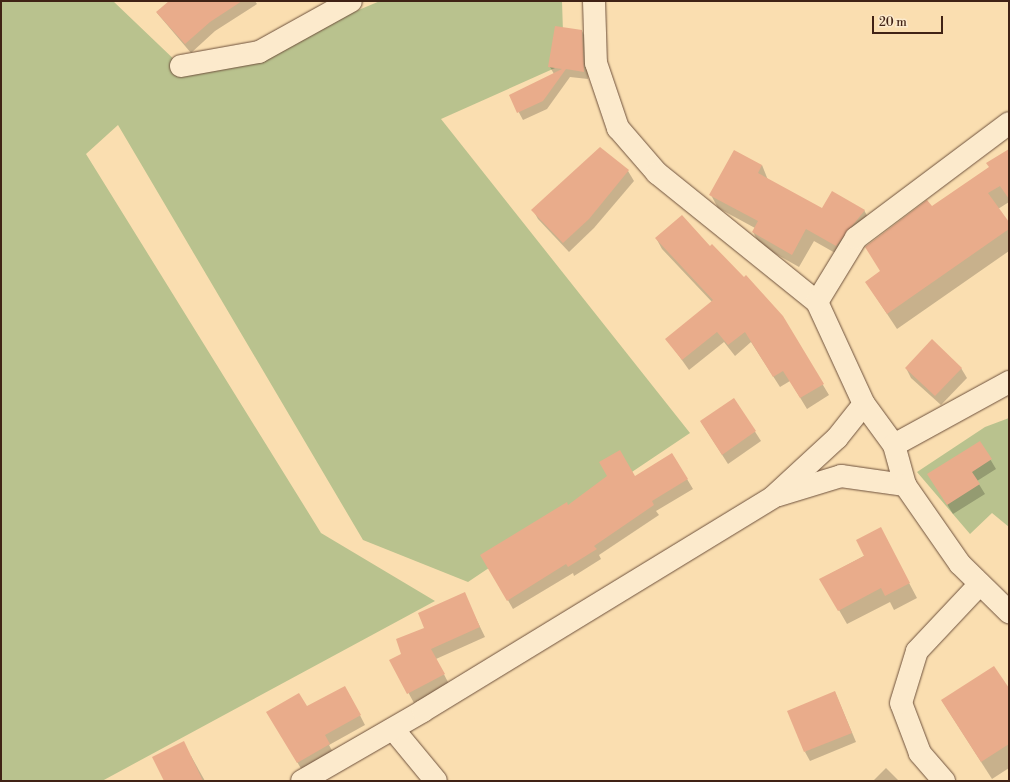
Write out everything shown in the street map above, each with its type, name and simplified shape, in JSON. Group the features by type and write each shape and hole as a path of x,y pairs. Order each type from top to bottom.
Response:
{"street":[{"path":"181,66 259,52 351,1"},
{"path":"594,1 596,63 618,128 657,173 817,302 864,404 894,445 905,485 960,564 1009,612"},
{"path":"817,302 856,238 1009,123"},
{"path":"894,445 1009,382"},
{"path":"302,781 392,729 773,497 837,438 864,404"},
{"path":"773,497 841,476 905,485"},
{"path":"944,781 920,753 901,703 917,651 980,584"},
{"path":"392,729 436,781"}],"green space":[{"path":"1,1 113,1 181,66 259,52 380,1 562,1 564,64 441,119 690,433 468,582 363,540 118,125 86,154 321,533 435,601 102,781 1,781"},
{"path":"1009,418 1009,527 992,513 970,534 917,472 985,427"}],"building":[{"path":"169,1 242,1 210,22 185,44 156,12"},
{"path":"555,26 582,30 584,72 566,69 543,101 517,113 509,95 562,69 548,67"},
{"path":"600,147 629,170 589,219 563,243 531,210"},
{"path":"1009,149 1009,199 1000,186 988,193 1009,222 1009,229 887,314 865,282 880,271 865,247 927,200 932,206 989,167 986,163"},
{"path":"734,150 762,165 758,173 822,208 832,191 865,210 836,246 806,229 792,255 752,232 758,221 709,195"},
{"path":"682,215 710,246 712,244 744,277 746,275 783,316 824,384 800,398 783,371 773,377 745,332 728,345 717,332 682,360 665,339 713,300 655,238"},
{"path":"932,339 962,368 935,396 905,368"},
{"path":"734,398 756,431 722,455 700,421"},
{"path":"980,441 992,459 972,472 980,484 947,505 927,474"},
{"path":"620,450 635,476 672,453 688,479 652,501 654,505 594,546 597,549 568,567 566,564 507,601 480,555 567,502 568,505 607,476 599,462"},
{"path":"881,527 910,583 885,596 881,588 838,611 819,579 864,556 856,540"},
{"path":"465,592 480,627 431,649 445,674 407,694 389,660 401,654 396,639 424,628 418,613"},
{"path":"994,666 1009,688 1009,744 981,762 941,700"},
{"path":"345,686 361,715 325,735 330,744 297,763 266,712 299,693 307,706"},
{"path":"835,691 852,733 804,752 787,711"},
{"path":"184,741 203,781 164,781 152,757"}]}
